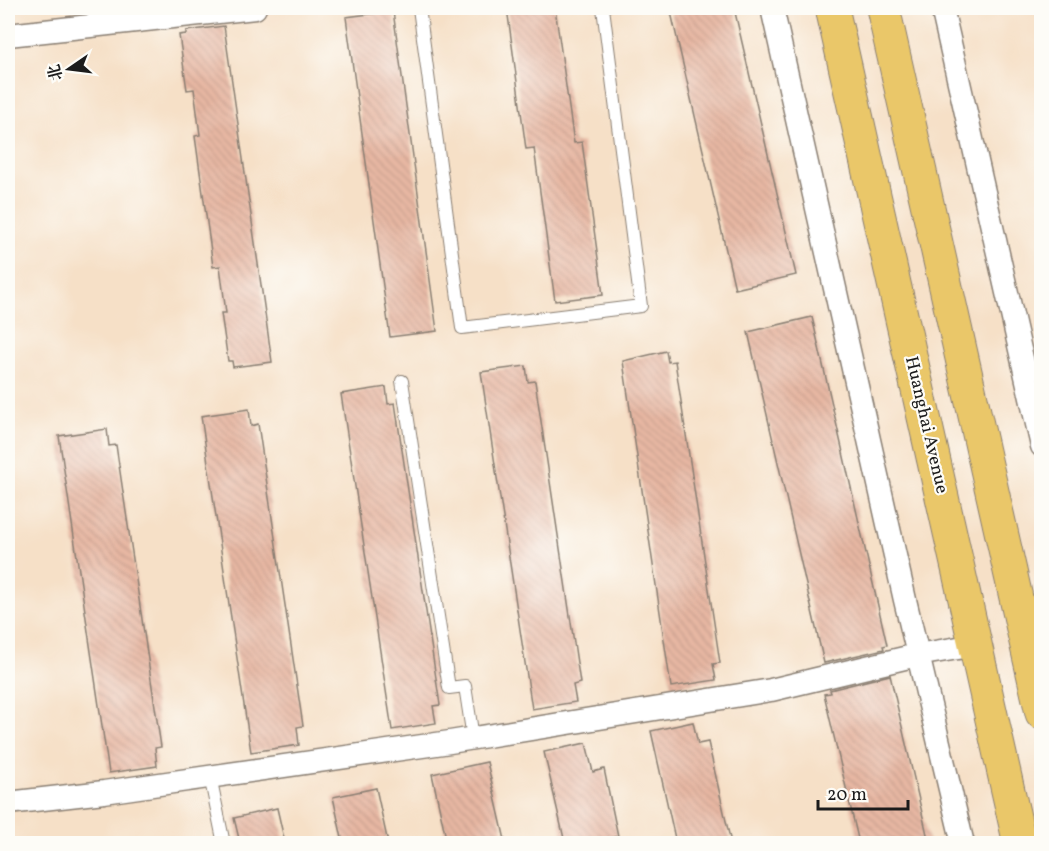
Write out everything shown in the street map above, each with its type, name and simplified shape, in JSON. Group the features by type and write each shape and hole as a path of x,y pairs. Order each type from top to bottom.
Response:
{"main road":[{"name":"Huanghai Avenue","path":"832,8 1020,843"},
{"path":"883,8 1041,713"}],"street":[{"path":"8,35 255,8"},
{"path":"772,8 917,655 963,843"},
{"path":"942,8 1041,447"},
{"path":"8,803 473,738 771,690 917,655 976,645"}],"lane":[{"path":"419,8 462,328 641,306 603,8"},
{"path":"402,381 448,688 465,686 473,738"},
{"path":"210,776 224,843"}],"building":[{"path":"507,8 555,8 574,143 582,142 603,295 555,301 534,148 526,149"},
{"path":"670,8 734,8 796,275 735,289"},
{"path":"393,11 437,331 390,337 346,17"},
{"path":"224,26 272,362 233,367 232,361 228,361 221,313 226,313 220,266 213,267 195,136 200,135 194,89 187,90 179,35 186,34 186,31"},
{"path":"812,317 887,645 883,646 884,649 824,663 748,332"},
{"path":"666,351 668,362 675,361 720,663 713,664 716,680 671,687 623,361"},
{"path":"526,366 528,382 535,381 580,683 573,685 576,702 532,709 481,372"},
{"path":"386,387 388,404 395,403 440,705 433,706 436,723 392,730 341,394"},
{"path":"249,409 251,426 258,424 303,726 297,727 299,745 251,752 201,416"},
{"path":"107,429 109,446 116,445 161,747 155,748 157,766 109,773 59,436"},
{"path":"890,675 929,843 859,843 824,694 831,693 830,690"},
{"path":"693,722 698,744 708,742 731,843 676,843 651,731"},
{"path":"586,743 593,772 604,769 618,836 607,839 608,843 565,843 544,752"},
{"path":"487,762 505,840 489,843 447,843 432,774"},
{"path":"376,788 388,843 343,843 333,797"},
{"path":"277,808 285,843 240,843 234,818"}]}
